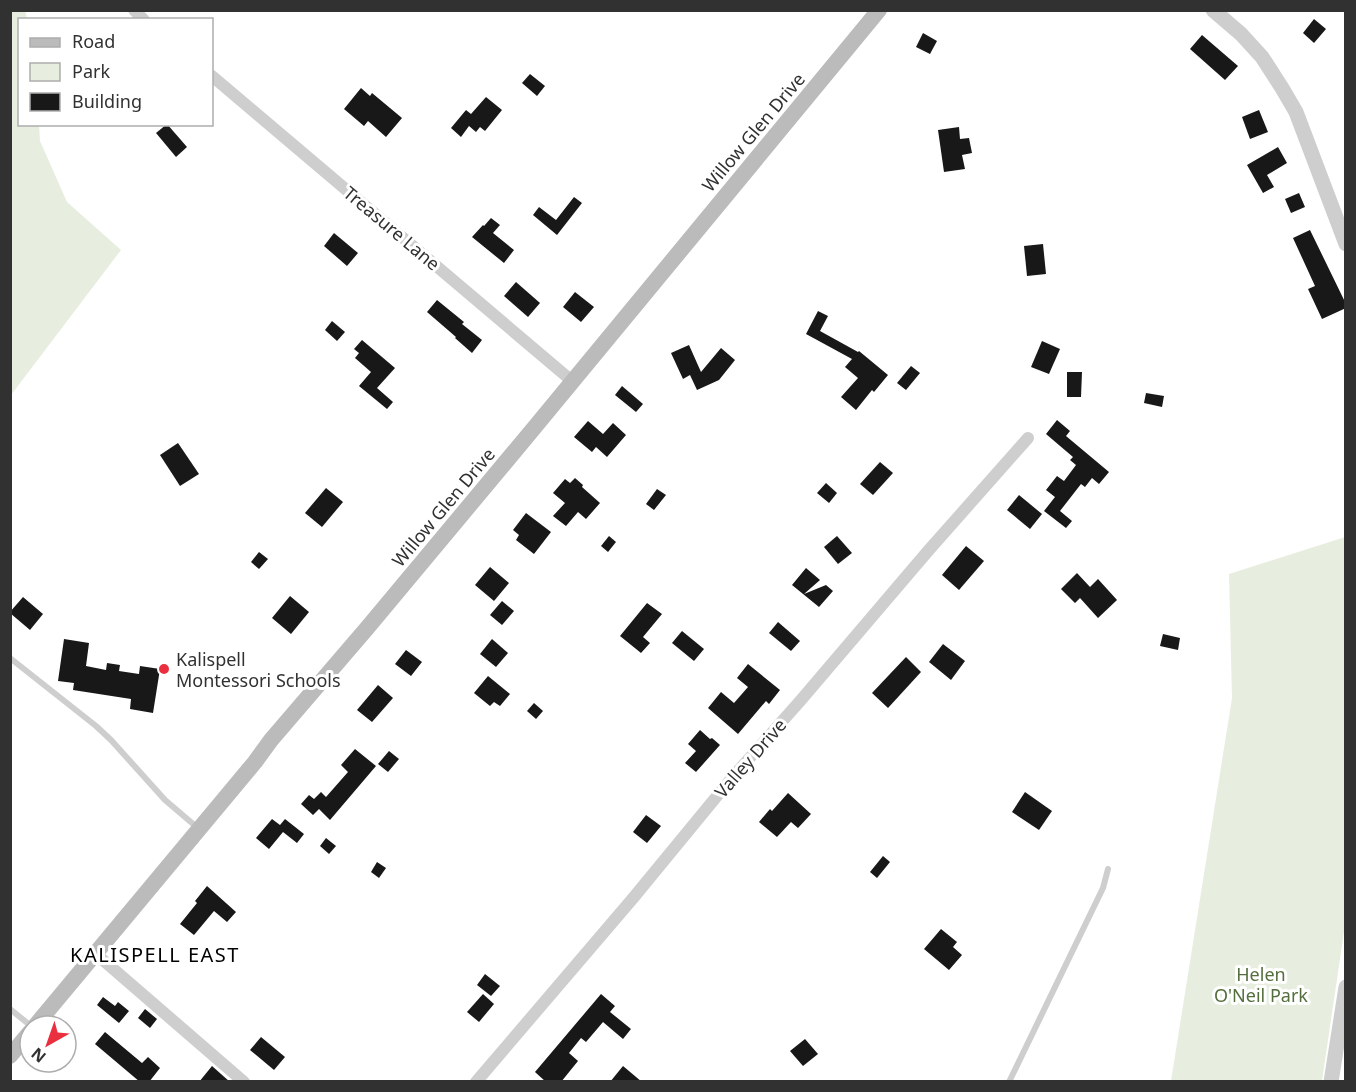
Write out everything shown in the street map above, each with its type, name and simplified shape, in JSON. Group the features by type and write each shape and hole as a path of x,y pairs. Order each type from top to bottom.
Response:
{"main road":[{"name":"Willow Glen Drive","path":"44,1014 96,954 271,740 368,627 879,10"}],"street":[{"path":"1213,10 1241,34 1262,57 1296,112 1346,244"},
{"name":"Treasure Lane","path":"213,77 572,381"},
{"name":"Valley Drive","path":"476,1082 731,779 1028,438"},
{"path":"96,954 243,1082"},
{"path":"1332,1082 1346,987"}],"lane":[{"path":"10,658 96,726 165,800 199,830"},
{"path":"1009,1082 1103,888 1108,869"}],"green space":[{"path":"25,10 27,18 18,18 18,126 39,126 40,141 67,202 121,250 11,395 10,11"},
{"name":"Helen O'Neil Park","path":"1345,537 1345,925 1322,1081 1171,1081 1232,698 1229,574"}],"building":[{"path":"1314,19 1326,29 1314,43 1303,33"},
{"path":"923,33 937,41 930,54 916,47"},
{"path":"1202,35 1238,66 1225,80 1190,49"},
{"path":"530,74 545,86 537,96 522,83"},
{"path":"361,88 370,96 372,93 402,118 386,137 368,121 364,126 344,109"},
{"path":"486,97 502,110 485,131 480,127 476,132 469,126 461,137 451,128 466,110 471,114"},
{"path":"1259,110 1268,132 1250,139 1242,117"},
{"path":"165,126 169,126 187,147 176,157 156,133"},
{"path":"959,127 960,139 969,138 972,153 962,155 965,169 944,172 938,130"},
{"path":"1278,147 1287,163 1267,175 1274,187 1263,193 1247,165"},
{"path":"1299,193 1305,207 1291,213 1285,199"},
{"path":"574,197 582,203 557,235 533,215 539,207 556,220"},
{"path":"491,218 500,225 493,233 514,250 504,263 472,237"},
{"path":"1310,230 1346,304 1346,308 1322,319 1308,289 1315,286 1293,238"},
{"path":"334,233 358,253 347,266 324,246"},
{"path":"1043,244 1046,274 1027,276 1024,246"},
{"path":"516,282 540,303 528,317 504,296"},
{"path":"575,292 594,307 581,322 563,307"},
{"path":"437,300 482,340 472,353 427,312"},
{"path":"818,311 828,316 820,331 859,351 888,375 856,410 841,397 858,378 845,367 852,359 806,334"},
{"path":"332,321 345,332 337,341 325,330"},
{"path":"362,340 395,368 377,388 393,402 387,409 359,386 371,372 355,358 359,353 354,349"},
{"path":"1042,341 1060,349 1049,374 1031,367"},
{"path":"689,345 701,372 721,348 735,360 719,380 697,390 690,375 683,379 671,353"},
{"path":"911,366 920,373 906,390 897,383"},
{"path":"1067,372 1082,372 1081,397 1067,397"},
{"path":"622,386 643,404 636,412 615,395"},
{"path":"1146,393 1164,396 1162,407 1144,403"},
{"path":"1057,420 1070,431 1066,436 1109,472 1099,484 1092,478 1085,487 1081,484 1060,511 1072,521 1066,528 1044,511 1055,497 1046,490 1057,476 1064,481 1076,465 1070,460 1073,457 1046,434"},
{"path":"588,421 603,434 613,423 626,435 607,457 596,447 592,452 574,437"},
{"path":"178,443 199,474 180,486 160,455"},
{"path":"880,462 893,473 873,495 860,484"},
{"path":"575,478 600,503 586,519 578,512 566,526 553,516 565,503 553,493 565,479 570,483"},
{"path":"826,483 837,493 829,503 817,493"},
{"path":"326,488 343,502 322,527 305,513"},
{"path":"657,489 666,495 654,510 646,504"},
{"path":"1019,495 1042,514 1030,529 1007,510"},
{"path":"526,513 551,532 534,554 516,540 519,535 513,530"},
{"path":"609,536 616,542 608,552 601,546"},
{"path":"837,536 852,553 838,564 824,547"},
{"path":"966,546 984,561 959,590 942,575"},
{"path":"259,552 268,559 259,569 251,562"},
{"path":"490,567 509,583 494,601 475,585"},
{"path":"806,568 820,580 804,594 826,585 833,591 819,607 792,585"},
{"path":"1077,573 1090,587 1098,579 1117,600 1098,618 1080,598 1075,603 1061,589"},
{"path":"290,596 309,612 291,634 272,618"},
{"path":"23,597 43,614 30,630 10,613"},
{"path":"502,601 514,611 502,625 490,615"},
{"path":"647,603 662,614 643,637 650,643 641,653 620,636"},
{"path":"778,622 800,641 791,651 769,633"},
{"path":"682,631 704,649 694,661 672,643"},
{"path":"1163,634 1180,638 1178,650 1160,646"},
{"path":"64,639 89,643 86,666 106,670 107,663 120,665 119,671 139,674 140,666 160,669 153,713 130,709 131,699 73,690 74,683 58,681"},
{"path":"492,639 508,653 496,667 480,654"},
{"path":"943,644 965,661 951,680 929,662"},
{"path":"406,650 422,662 411,676 395,664"},
{"path":"906,657 921,672 888,708 872,693"},
{"path":"748,664 780,690 769,704 766,701 738,734 708,708 721,692 734,703 748,687 737,678"},
{"path":"488,676 510,694 500,706 494,702 490,706 474,693"},
{"path":"378,685 393,698 372,722 357,710"},
{"path":"534,703 543,711 536,719 527,711"},
{"path":"700,730 720,745 696,772 685,763 696,751 688,744"},
{"path":"355,749 376,766 330,820 319,809 313,815 301,804 309,795 314,799 321,792 326,797 348,772 341,765"},
{"path":"389,751 399,759 388,772 378,764"},
{"path":"1025,792 1052,811 1039,830 1012,812"},
{"path":"788,793 811,814 798,828 791,822 777,837 759,822"},
{"path":"646,815 661,826 647,843 633,832"},
{"path":"272,819 280,825 285,819 304,834 297,843 283,832 269,849 256,838"},
{"path":"326,838 336,846 329,854 320,846"},
{"path":"883,856 890,862 877,878 870,872"},
{"path":"377,862 386,868 379,878 371,872"},
{"path":"207,886 236,912 227,922 214,911 194,935 180,924"},
{"path":"941,929 957,942 953,947 962,955 949,970 924,949"},
{"path":"485,974 500,986 491,996 477,985"},
{"path":"483,994 494,1004 479,1022 467,1012"},
{"path":"601,994 615,1006 610,1012 631,1029 623,1039 603,1022 586,1042 581,1038 569,1053 578,1061 561,1082 546,1082 535,1072"},
{"path":"103,997 115,1006 118,1002 129,1011 119,1023 97,1005"},
{"path":"145,1009 157,1019 150,1028 138,1018"},
{"path":"105,1032 142,1063 148,1057 160,1068 149,1082 140,1082 95,1044"},
{"path":"261,1037 285,1057 274,1070 250,1050"},
{"path":"805,1039 818,1054 803,1066 790,1051"},
{"path":"212,1066 230,1082 199,1082"},
{"path":"623,1066 642,1082 610,1082"}],"place":[{"name":"Kalispell Montessori Schools","path":"164,669"}],"district":[{"name":"KALISPELL EAST","path":"155,954"}]}
